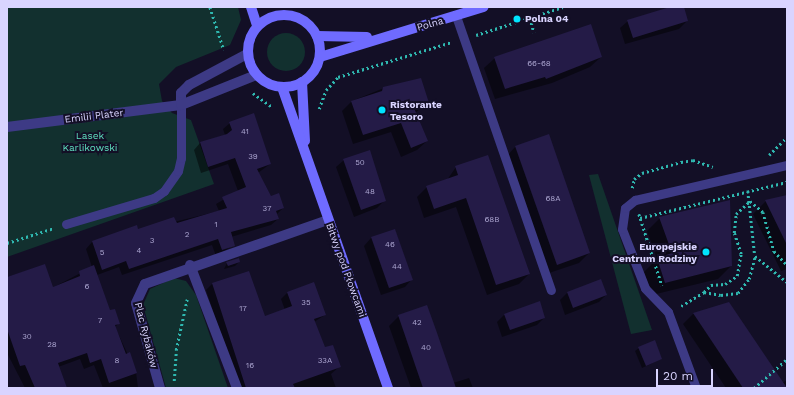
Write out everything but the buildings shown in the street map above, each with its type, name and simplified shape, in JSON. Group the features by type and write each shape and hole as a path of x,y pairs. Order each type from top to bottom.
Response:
{"street":[{"path":"251,7 257,26"},
{"name":"Polna","path":"320,57 375,37 456,16 484,7"},
{"path":"277,11 302,20 317,36 320,57 314,71 302,82 282,87 268,84 256,75 247,54 249,39 257,26 277,11"},
{"name":"Polna","path":"317,36 375,37"},
{"path":"181,105 181,93 189,85 247,54"},
{"name":"Emilii Plater","path":"7,127 181,105 256,75"},
{"name":"Bitwy pod Płowcami","path":"302,82 305,151"},
{"name":"Bitwy pod Płowcami","path":"282,87 388,388"},
{"name":"Plac Rybaków","path":"160,388 136,303 138,294 145,284 190,265 328,220"},
{"path":"190,265 237,388"}],"lane":[{"path":"456,16 551,290"},
{"path":"66,224 154,198 164,191 178,170 181,158 181,105"},
{"path":"696,388 669,316 662,303 645,288 622,229 622,215 629,202 787,165"}],"path":[{"path":"210,7 225,54"},
{"path":"319,109 326,90 338,77 563,7"},
{"path":"530,18 534,32"},
{"path":"763,158 787,138"},
{"path":"633,194 632,183 638,176 681,162 693,160 721,169"},
{"path":"662,303 665,293 649,239 640,218 787,182"},
{"path":"704,292 721,296 738,293 749,279 755,256 748,191"},
{"path":"750,200 763,212 774,251 787,265"},
{"path":"669,316 704,292 711,285 725,284 736,276 741,254 734,233 736,214 750,200"},
{"path":"7,243 66,224"},
{"path":"755,256 787,282"},
{"path":"174,388 184,306 195,278"},
{"path":"754,388 787,359"}],"green space":[{"name":"Lasek Karlikowski","path":"7,7 238,7 241,20 230,45 176,67 159,84 162,101 172,113 191,120 214,184 7,257"},
{"path":"282,33 290,33 300,38 304,45 304,59 300,66 290,71 282,71 272,66 270,63 267,56 267,48 272,38 275,36"},
{"path":"598,174 652,330 631,334 589,175"},
{"path":"174,278 186,281 196,295 228,388 166,388 143,305 150,289"}],"place":[{"name":"Polna 04","path":"517,19"},
{"name":"Ristorante Tesoro","path":"382,110"},
{"name":"Europejskie Centrum Rodziny","path":"706,252"}]}
